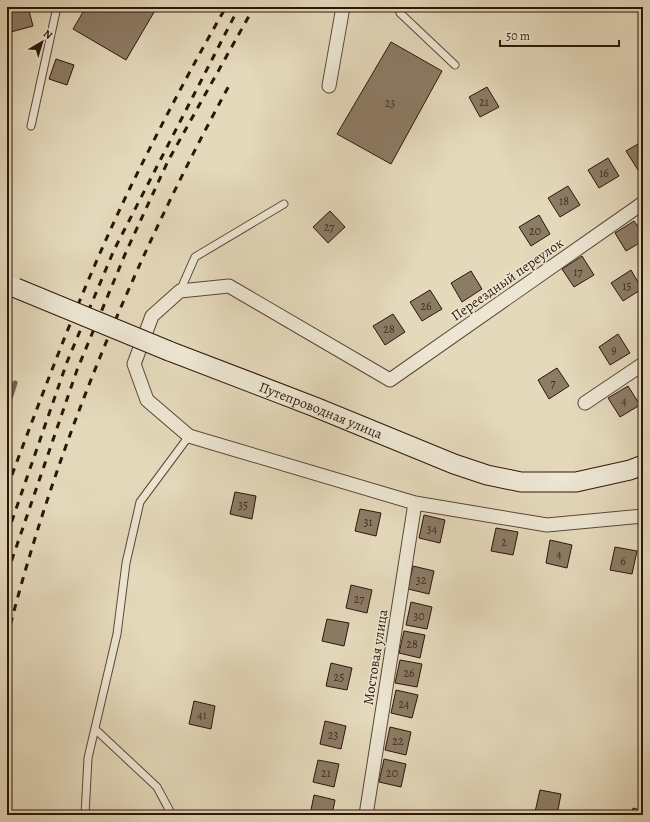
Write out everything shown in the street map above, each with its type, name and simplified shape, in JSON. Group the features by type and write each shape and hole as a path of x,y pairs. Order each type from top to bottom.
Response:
{"main road":[{"name":"Путепроводная улица","path":"12,286 169,351 315,406 454,464 487,475 521,482 576,482 630,470 643,465"}],"street":[{"path":"329,86 343,7"},
{"name":"Переездный переулок","path":"180,292 229,286 390,380 643,203"},
{"path":"180,292 152,316 134,364 147,400 189,436 415,503 547,525 643,516"},
{"path":"585,403 643,364"},
{"name":"Мостовая улица","path":"366,815 415,503"}],"lane":[{"path":"31,126 57,7"},
{"path":"399,7 400,13 455,65"},
{"path":"180,292 195,257 284,204"},
{"path":"86,815 88,758 118,634 126,564 140,502 189,436"},
{"path":"95,729 157,787 172,815"}],"building":[{"path":"7,7 28,7 33,26 7,33"},
{"path":"86,7 157,7 126,60 73,29"},
{"path":"391,42 442,71 391,164 337,134"},
{"path":"56,59 74,65 67,85 49,79"},
{"path":"487,87 499,107 480,117 469,97"},
{"path":"643,141 643,167 638,170 626,151"},
{"path":"608,158 619,176 599,188 588,170"},
{"path":"568,186 580,205 560,217 548,198"},
{"path":"330,211 345,227 328,243 313,227"},
{"path":"539,215 550,234 531,246 519,227"},
{"path":"634,221 643,234 643,241 626,251 615,233"},
{"path":"582,256 594,275 574,287 562,269"},
{"path":"631,270 642,289 623,301 611,283"},
{"path":"471,271 482,289 462,302 451,283"},
{"path":"430,290 442,309 422,321 410,302"},
{"path":"393,314 405,332 385,345 373,326"},
{"path":"618,334 630,353 610,365 599,347"},
{"path":"557,368 569,386 549,399 538,380"},
{"path":"628,386 640,405 620,417 608,398"},
{"path":"235,492 256,496 252,519 230,514"},
{"path":"360,509 381,513 376,536 355,531"},
{"path":"424,515 445,520 440,543 419,538"},
{"path":"496,528 518,532 513,555 491,551"},
{"path":"550,540 572,545 567,568 546,563"},
{"path":"615,547 637,551 632,574 610,570"},
{"path":"413,566 434,571 429,594 408,589"},
{"path":"351,585 372,590 367,613 346,608"},
{"path":"411,602 432,607 427,629 406,625"},
{"path":"327,619 349,623 344,646 322,641"},
{"path":"404,631 425,635 420,658 399,653"},
{"path":"400,660 422,664 417,687 395,683"},
{"path":"331,663 352,668 347,690 326,686"},
{"path":"396,690 418,695 412,718 391,713"},
{"path":"194,701 215,706 211,729 189,724"},
{"path":"325,721 346,726 341,749 320,744"},
{"path":"390,727 411,732 406,755 385,750"},
{"path":"384,759 406,764 401,787 379,782"},
{"path":"318,760 339,764 334,787 313,782"},
{"path":"540,790 561,794 557,815 535,812"},
{"path":"314,795 335,800 332,815 310,815"},
{"path":"633,808 643,811 643,815 631,815"}],"waterway":[{"path":"7,408 15,383"}],"railway":[{"path":"7,488 65,336 96,262 130,188 165,119 226,7"},
{"path":"7,535 67,362 114,250 239,7"},
{"path":"7,574 77,370 126,252 168,161 254,7"},
{"path":"7,638 49,495 74,423 102,353 131,283 163,215 196,147 231,82"}]}
